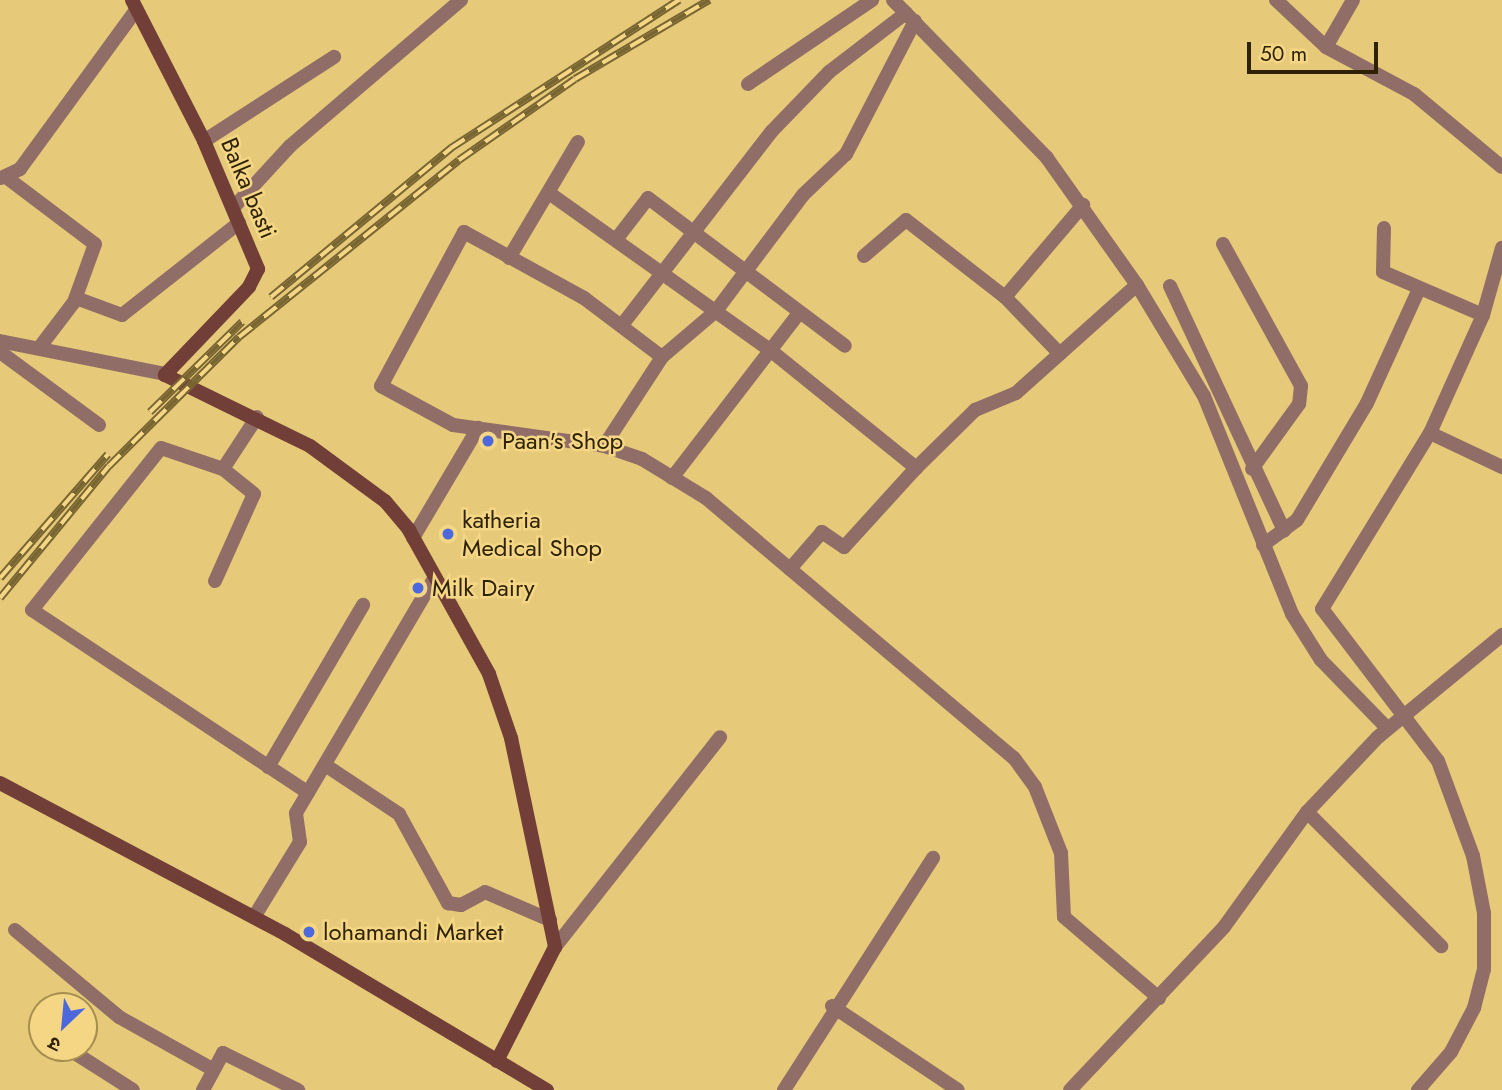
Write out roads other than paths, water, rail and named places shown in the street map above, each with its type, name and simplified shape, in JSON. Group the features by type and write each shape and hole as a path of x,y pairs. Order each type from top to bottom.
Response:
{"street":[{"path":"233,208 290,146 461,0"},
{"path":"748,84 873,0"},
{"path":"894,0 1019,128 1083,205 1137,285 1204,396 1292,614 1321,660 1387,728"},
{"path":"1276,0 1325,47 1414,94 1502,167"},
{"path":"1325,47 1353,0"},
{"path":"39,348 76,298 95,244 3,178 20,170 134,5"},
{"name":"Balka basti","path":"134,5 204,141 239,223 257,274 165,373"},
{"path":"622,325 694,228 830,72 911,17"},
{"path":"604,446 662,357 716,311 743,268 803,194 846,154 911,17"},
{"path":"204,141 334,57"},
{"path":"509,258 578,142"},
{"path":"550,193 618,237 770,351 914,470"},
{"path":"618,237 647,198 694,228 799,313 845,346"},
{"path":"1005,297 1083,205"},
{"path":"864,256 902,218 1005,297 1060,354"},
{"path":"76,298 122,315 239,223"},
{"path":"1384,228 1380,268 1418,291 1483,315"},
{"path":"662,357 622,325 464,232 382,384 453,425 604,446 673,478 790,569 1014,758 1035,787 1061,853 1064,917 1159,998"},
{"path":"1223,244 1301,386 1299,404 1252,469"},
{"path":"1418,1090 1451,1052 1474,1008 1484,969 1484,913 1473,856 1444,772 1405,711 1322,609 1430,433 1483,315 1502,248"},
{"path":"790,569 822,532 844,547 914,470 975,410 1016,393 1137,285"},
{"path":"1170,286 1252,469 1284,531"},
{"path":"1263,545 1284,531 1367,403 1418,291"},
{"path":"673,478 799,313"},
{"path":"1,351 39,348 165,373 257,417 361,478 412,538 489,674 511,738 555,947"},
{"path":"1,351 99,425"},
{"path":"223,469 257,417"},
{"path":"412,538 478,428"},
{"path":"1430,433 1502,467"},
{"path":"215,581 255,499 223,469 161,448 32,610 308,793"},
{"path":"254,917 300,842 295,816 434,579"},
{"path":"268,767 363,605"},
{"path":"1070,1090 1224,927 1307,812 1405,711 1502,635"},
{"path":"497,1061 555,947 720,737"},
{"path":"325,765 400,814 448,903 461,905 485,892 550,920"},
{"path":"0,783 254,917 547,1090"},
{"path":"1307,812 1441,946"},
{"path":"784,1090 832,1006 933,858"},
{"path":"15,930 119,1017 212,1069"},
{"path":"832,1006 958,1090"},
{"path":"202,1090 223,1053 298,1090"},
{"path":"87,1062 124,1088"}],"railway":[{"path":"271,297 451,148 679,0"},
{"path":"0,598 109,466 239,337 459,160 575,79 709,0"},
{"path":"150,412 242,322"},
{"path":"0,578 108,454"}],"place":[{"name":"Paan's Shop","path":"488,441"},
{"name":"katheria Medical Shop","path":"448,534"},
{"name":"Milk Dairy","path":"418,588"},
{"name":"lohamandi Market","path":"309,932"}]}
